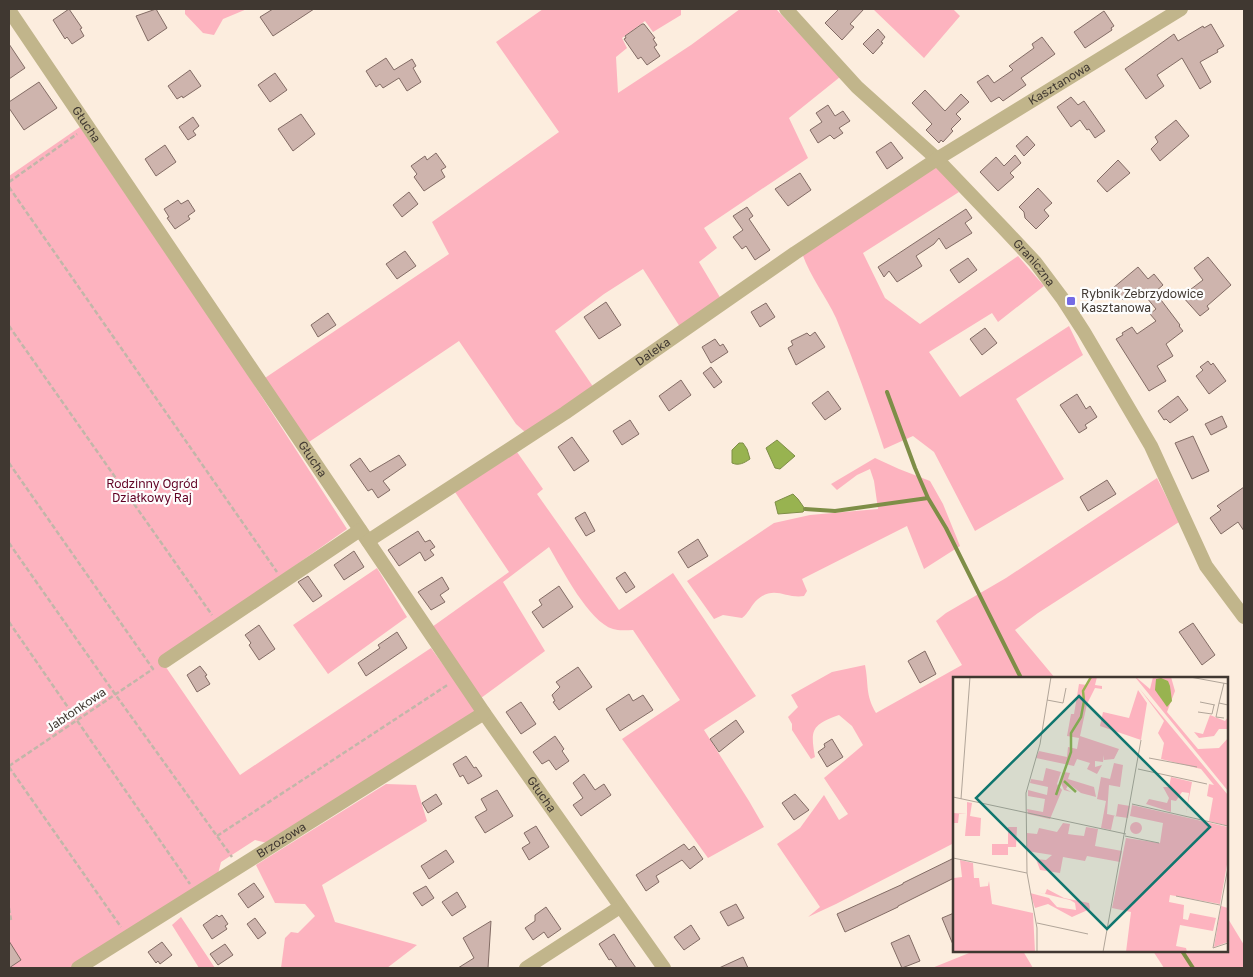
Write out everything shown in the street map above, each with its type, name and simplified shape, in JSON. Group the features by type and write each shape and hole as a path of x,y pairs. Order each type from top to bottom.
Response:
{"street":[{"name":"Graniczna","path":"786,9 857,87 937,159 1035,262 1084,332 1151,446 1206,566 1244,618"},
{"name":"Kasztanowa","path":"937,159 1181,9"},
{"name":"Głucha","path":"9,10 484,714 664,968"},
{"name":"Daleka","path":"368,541 565,413 937,159"},
{"path":"159,665 360,530"},
{"name":"Brzozowa","path":"78,968 484,714"},
{"path":"526,968 620,907"}],"path":[{"path":"9,182 88,126"},
{"path":"9,187 278,574"},
{"path":"9,326 215,618"},
{"path":"9,463 159,665"},
{"path":"9,543 240,868"},
{"path":"9,622 192,887"},
{"name":"Jabłonkowa","path":"9,766 159,665"},
{"path":"217,836 449,684"},
{"path":"9,766 123,930"},
{"path":"9,908 11,920"}],"green space":[{"path":"185,9 247,9 223,19 214,35 203,33 185,14"},
{"path":"543,9 681,9 681,15 653,32 645,21 622,38 627,48 616,57 618,93 691,45 740,9 776,9 840,77 789,118 808,158 704,228 717,248 699,262 721,299 680,327 643,269 604,294 555,331 594,388 525,432 516,424 459,341 303,446 262,380 449,254 432,222 559,132 496,42"},
{"path":"873,9 953,9 960,16 924,58"},
{"name":"Rodzinny Ogród Działkowy Raj","path":"80,127 240,363 347,529 161,660 240,775 431,648 478,713 271,844 255,840 221,862 218,874 70,968 9,968 9,176"},
{"path":"937,166 959,192 863,253 885,298 920,324 1018,256 1044,286 998,322 992,313 929,352 960,397 1069,326 1083,355 1016,399 1064,479 975,531 934,452 913,436 884,449 862,383 836,318 809,270 802,253"},
{"path":"517,452 543,489 537,494 619,610 673,573 756,696 704,730 764,827 708,858 622,739 680,700 633,630 613,629 604,624 586,606 549,547 503,582 545,651 481,698 432,627 509,572 455,492"},
{"path":"875,458 930,481 943,504 960,546 924,569 907,526 802,579 807,591 804,596 770,593 758,599 742,618 723,615 714,619 687,581 774,523 810,515 878,509 874,481 870,469 857,475 837,490 831,484"},
{"path":"1157,478 1179,522 1038,613 1015,630 1054,677 953,677 953,844 808,917 820,907 777,844 800,828 824,795 839,820 848,814 824,778 863,745 852,726 839,715 823,722 815,729 813,740 815,757 811,759 792,730 792,724 788,717 798,707 791,695 832,672 865,665 869,695 876,713 962,665 936,621 946,613 1006,578"},
{"path":"377,568 407,617 328,674 293,625"},
{"path":"386,784 416,785 427,821 322,885 335,922 417,945 387,968 281,968 285,938 291,932 298,933 315,916 305,904 275,903 256,865"},
{"path":"181,917 215,968 199,968 172,925"},
{"path":"1228,919 1244,945 1244,968 1164,968 1154,952 1228,952"},
{"path":"972,952 1024,952 1033,968 932,968"}],"shaded area":[{"path":"777,440 795,456 780,469 775,468 766,448"},
{"path":"739,443 743,443 750,459 741,464 735,464 732,463 732,450"},
{"path":"793,494 805,509 803,512 778,514 775,502"}],"building":[{"path":"69,9 82,28 80,29 84,36 72,44 67,37 65,39 53,20"},
{"path":"156,9 167,28 148,41 136,16"},
{"path":"273,9 314,9 273,36 260,17"},
{"path":"839,9 864,9 850,24 854,27 842,40 825,23"},
{"path":"1104,11 1114,26 1111,28 1112,30 1085,48 1074,32"},
{"path":"642,24 655,38 653,39 657,45 654,47 660,56 647,65 641,57 638,59 624,39 626,38 625,36"},
{"path":"1211,24 1224,46 1217,50 1218,52 1200,62 1211,82 1200,89 1182,58 1157,75 1164,86 1146,99 1125,69 1174,34 1178,41 1203,26 1204,28"},
{"path":"878,29 885,37 881,42 883,43 873,54 863,44"},
{"path":"1042,37 1055,54 1021,78 1026,85 1003,101 999,97 991,102 977,82 988,75 994,83 1013,70 1009,66 1034,48 1032,44"},
{"path":"9,44 25,68 9,79"},
{"path":"386,58 394,70 412,59 416,66 413,68 421,82 407,91 399,78 383,88 380,84 376,87 366,71"},
{"path":"190,70 201,86 183,98 182,96 177,99 168,86"},
{"path":"275,73 287,90 270,102 258,85"},
{"path":"39,82 57,108 24,130 9,108 9,102"},
{"path":"925,90 945,111 961,94 969,102 956,114 961,119 951,129 953,131 943,142 941,140 939,143 926,130 932,124 912,103"},
{"path":"1071,97 1078,105 1084,101 1105,131 1095,138 1080,120 1071,127 1057,107"},
{"path":"828,105 835,116 843,111 850,121 839,128 843,133 834,139 830,135 818,143 810,130 822,122 816,113"},
{"path":"301,114 315,134 293,151 278,129"},
{"path":"193,117 199,126 193,131 196,135 188,140 179,127"},
{"path":"1176,120 1189,136 1160,161 1151,149 1158,142 1155,137"},
{"path":"1027,136 1035,145 1024,156 1016,146"},
{"path":"891,142 903,158 887,169 876,152"},
{"path":"165,145 176,162 156,176 145,159"},
{"path":"436,153 446,167 441,170 445,177 424,191 414,177 417,174 411,166 425,156 427,160"},
{"path":"1015,155 1021,163 1010,173 1014,177 998,191 980,172 996,157 1004,166"},
{"path":"1118,160 1130,173 1107,192 1097,181"},
{"path":"800,173 811,190 788,206 775,189"},
{"path":"1038,188 1052,203 1044,210 1049,216 1036,229 1025,218 1024,212 1019,207"},
{"path":"409,192 418,204 402,217 393,205"},
{"path":"178,200 181,204 188,200 195,211 188,216 190,219 175,229 167,218 169,217 164,209"},
{"path":"747,207 753,216 749,219 770,250 755,260 746,246 742,249 733,237 743,230 733,216"},
{"path":"966,209 972,218 965,223 972,233 946,249 939,238 934,244 916,256 922,266 897,282 889,271 884,277 878,267"},
{"path":"405,251 416,266 397,279 386,264"},
{"path":"1208,257 1231,285 1207,306 1209,309 1200,316 1182,296 1203,280 1194,268"},
{"path":"968,258 977,270 959,283 950,270"},
{"path":"1138,267 1148,279 1154,274 1163,285 1155,292 1183,331 1166,344 1173,356 1157,366 1166,381 1149,391 1116,339 1132,327 1137,334 1156,321 1150,314 1156,309 1138,287 1123,300 1113,288"},
{"path":"606,302 621,325 599,339 584,317"},
{"path":"766,303 775,317 760,327 751,312"},
{"path":"328,313 336,325 318,337 311,325"},
{"path":"985,328 997,343 982,355 970,339"},
{"path":"815,332 825,347 796,365 788,348 793,345 791,341 807,333 810,336"},
{"path":"715,339 720,346 723,344 728,352 711,363 702,347"},
{"path":"1208,361 1211,365 1213,363 1226,381 1209,394 1196,376 1203,370 1200,367"},
{"path":"711,367 722,382 714,388 703,373"},
{"path":"681,380 691,395 669,411 659,396"},
{"path":"828,391 841,409 825,420 812,403"},
{"path":"1077,394 1086,409 1090,406 1097,417 1085,425 1087,428 1079,433 1060,405"},
{"path":"1178,396 1188,410 1170,423 1166,419 1164,420 1158,411"},
{"path":"1222,416 1227,427 1211,435 1205,424"},
{"path":"630,420 639,434 622,445 613,431"},
{"path":"1193,436 1209,471 1192,479 1175,443"},
{"path":"572,437 589,461 574,471 558,447"},
{"path":"399,455 406,465 383,481 390,490 378,498 372,489 368,491 350,465 360,458 370,472"},
{"path":"1107,480 1116,494 1088,511 1080,497"},
{"path":"1244,487 1244,531 1238,522 1221,534 1210,518 1221,510 1217,506"},
{"path":"585,512 595,531 586,536 575,518"},
{"path":"418,531 425,542 430,540 435,547 430,550 434,555 425,561 420,552 399,566 388,550"},
{"path":"698,539 708,556 688,568 678,552"},
{"path":"354,551 364,567 344,580 334,565"},
{"path":"625,572 635,587 626,593 616,578"},
{"path":"308,576 322,596 313,602 298,582"},
{"path":"442,577 449,589 440,595 445,602 431,610 418,592"},
{"path":"559,586 573,607 543,628 532,612 542,605 539,600"},
{"path":"1193,623 1215,655 1202,665 1179,632"},
{"path":"259,625 275,649 259,660 245,635"},
{"path":"397,632 407,648 366,676 358,663 380,648 378,645"},
{"path":"925,651 936,674 920,683 908,661"},
{"path":"200,666 207,675 205,676 210,684 197,692 187,675"},
{"path":"578,667 592,687 559,710 553,702 555,701 552,695 560,687 556,682"},
{"path":"629,694 633,701 643,695 653,710 620,731 606,709"},
{"path":"521,702 536,724 521,734 506,712"},
{"path":"736,720 744,732 719,752 710,739"},
{"path":"555,736 564,749 562,751 569,761 556,770 549,760 542,764 533,752"},
{"path":"832,739 843,757 827,767 818,752 825,747 824,744"},
{"path":"466,756 482,776 468,784 463,775 460,777 453,764"},
{"path":"584,774 595,790 604,784 611,795 581,816 573,805 583,798 573,783"},
{"path":"497,790 513,816 485,833 475,817 487,810 481,799"},
{"path":"436,794 442,804 428,813 422,803"},
{"path":"795,794 809,810 794,820 782,803"},
{"path":"536,826 549,847 529,860 522,848 530,843 524,833"},
{"path":"684,844 689,850 694,846 703,859 690,869 682,860 656,876 659,882 646,891 636,875"},
{"path":"446,850 454,862 429,879 421,866"},
{"path":"953,858 953,878 845,932 837,914"},
{"path":"254,883 264,897 248,908 238,894"},
{"path":"426,886 434,898 422,906 413,893"},
{"path":"457,892 466,907 452,916 442,902"},
{"path":"736,904 744,918 728,926 720,912"},
{"path":"546,907 561,929 548,938 544,932 533,940 525,928 535,921 535,915"},
{"path":"953,913 953,945 942,918"},
{"path":"217,915 219,917 222,915 228,924 225,926 227,929 212,939 203,925"},
{"path":"255,918 266,933 258,939 247,924"},
{"path":"491,921 488,968 458,968 474,958 463,938"},
{"path":"691,925 700,939 684,950 674,937"},
{"path":"614,934 636,968 617,968 611,959 609,960 599,944"},
{"path":"909,935 920,961 902,968 891,943"},
{"path":"9,941 21,960 9,968"},
{"path":"162,942 172,955 160,964 158,961 156,963 148,952"},
{"path":"225,944 233,955 218,965 210,954"},
{"path":"743,957 748,968 719,968"}],"waterway":[{"path":"887,392 928,498 946,528 1020,677"},
{"path":"805,509 835,511 928,498"},
{"path":"1183,952 1193,968"}],"place":[{"name":"Rybnik Zebrzydowice Kasztanowa","path":"1071,301"}]}
